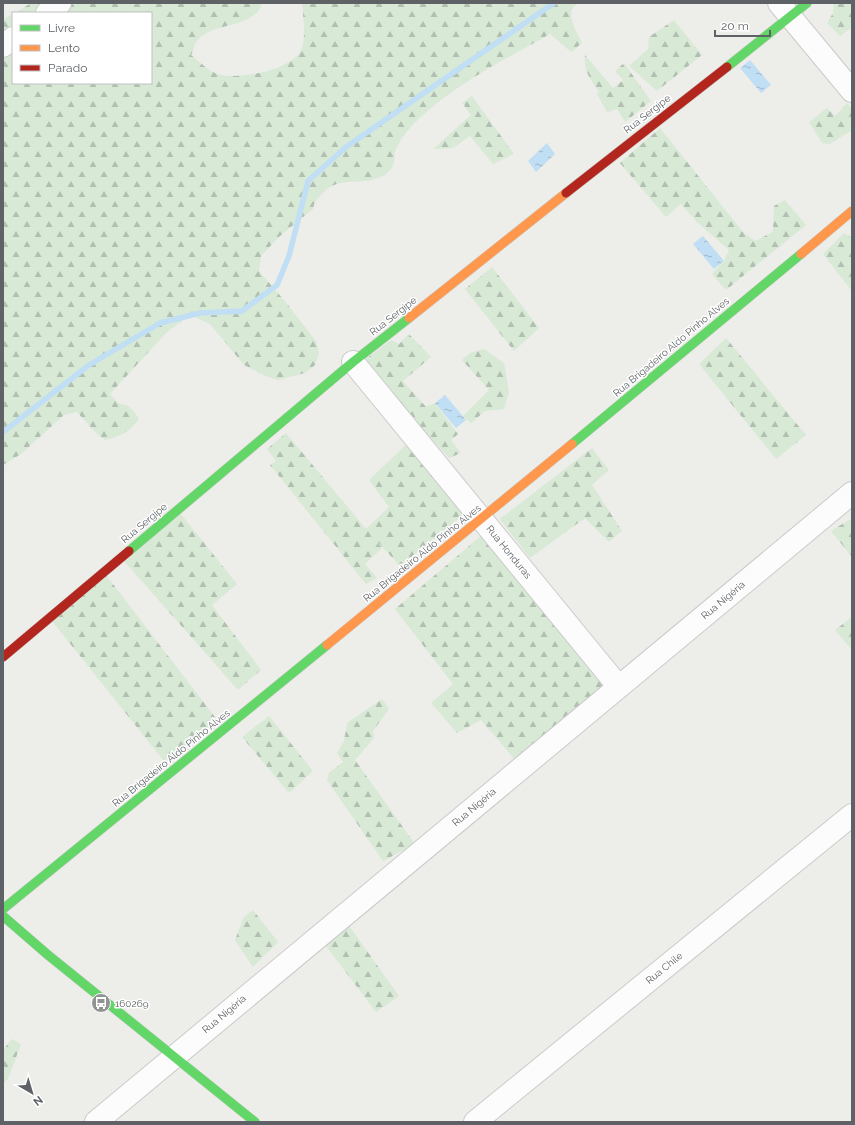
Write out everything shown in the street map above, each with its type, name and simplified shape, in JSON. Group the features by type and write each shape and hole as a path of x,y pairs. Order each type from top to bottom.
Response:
{"street":[{"path":"48,12 60,3"},
{"name":"Rua Sergipe","path":"3,656 353,362 784,10 807,3"},
{"path":"784,10 852,91"},
{"path":"3,46 12,39"},
{"name":"Rua Brigadeiro Aldo Pinho Alves","path":"3,909 482,518 852,211"},
{"name":"Rua Honduras","path":"353,362 619,687"},
{"name":"Rua Nigéria","path":"96,1122 173,1056 852,493"},
{"name":"Rua Chile","path":"475,1122 852,815"},
{"path":"3,916 48,955 255,1122"}],"green space":[{"path":"31,3 262,3 257,12 250,18 210,31 201,36 195,44 191,55 214,72 231,76 253,74 276,68 286,64 300,52 304,28 302,3 577,3 573,7 571,17 574,28 582,43 571,52 550,34 451,92 422,116 404,135 399,143 390,171 378,178 343,182 327,189 316,201 313,209 280,236 261,256 259,271 316,341 319,353 315,365 305,373 278,380 244,365 210,324 190,315 166,333 110,394 118,403 129,406 139,418 133,427 121,435 105,440 95,432 77,412 64,415 21,454 3,465 3,20 12,15 12,84 152,84 152,12 17,12"},
{"path":"834,3 852,3 852,27 840,36 827,23 833,13"},
{"path":"674,20 702,55 657,91 629,66 648,49 649,37"},
{"path":"585,55 613,88 623,80 615,71 624,63 651,101 625,122 617,109 607,112 597,94 599,92 586,71"},
{"path":"472,96 514,154 493,164 470,136 453,148 433,149 471,115 462,103"},
{"path":"847,103 852,109 852,130 830,144 822,143 809,122 827,108 835,116"},
{"path":"660,128 743,232 755,241 773,232 774,206 785,200 806,225 726,290 712,274 724,261 729,250 697,222 681,204 666,217 620,163"},
{"path":"844,233 852,238 851,290 823,254"},
{"path":"492,267 539,328 514,351 465,289"},
{"path":"409,334 431,357 403,381 426,407 435,403 458,434 451,440 461,453 449,458 362,362 391,340 399,344"},
{"path":"726,338 806,435 776,459 699,364"},
{"path":"484,349 504,363 509,392 504,409 485,411 471,423 463,416 489,390 462,360 470,353"},
{"path":"286,433 366,529 389,507 369,480 409,442 465,513 400,566 375,539 382,548 365,564 377,578 366,584 270,465 276,461 267,449"},
{"path":"592,448 609,470 592,485 622,531 609,542 585,518 530,558 500,519"},
{"path":"180,513 237,584 212,605 261,670 238,690 124,561"},
{"path":"852,518 852,557 831,531"},
{"path":"482,535 603,686 515,760 481,720 457,733 431,703 453,684 395,609"},
{"path":"106,575 218,721 164,761 52,621"},
{"path":"852,617 852,650 835,630"},
{"path":"382,699 389,709 373,731 374,738 355,760 415,844 383,861 327,780 329,773 343,762 337,753 344,741 347,723"},
{"path":"269,716 313,771 289,793 242,737"},
{"path":"253,910 278,942 253,967 235,940 244,917"},
{"path":"347,923 399,996 376,1012 323,942"},
{"path":"12,1039 21,1044 8,1079 3,1083 3,1050"}],"water":[{"path":"750,60 771,85 761,93 740,68"},
{"path":"547,143 555,154 536,172 528,161"},
{"path":"703,236 724,261 714,269 693,244"},
{"path":"445,395 466,420 456,428 435,403"}],"waterway":[{"path":"3,432 89,365 160,323 200,313 242,311 277,285 289,256 308,181 346,147 554,3"}],"traffic: fast":[{"path":"727,67 807,3"},
{"path":"572,444 801,254"},
{"path":"129,551 353,362 409,318"},
{"path":"3,909 327,645"},
{"path":"3,916 48,955 255,1122"}],"traffic: slow":[{"path":"409,318 566,193"},
{"path":"801,254 852,211"},
{"path":"327,645 572,444"}],"traffic: jam":[{"path":"566,193 727,67"},
{"path":"3,657 129,551"}],"place":[{"name":"160269","path":"101,1003"}]}
